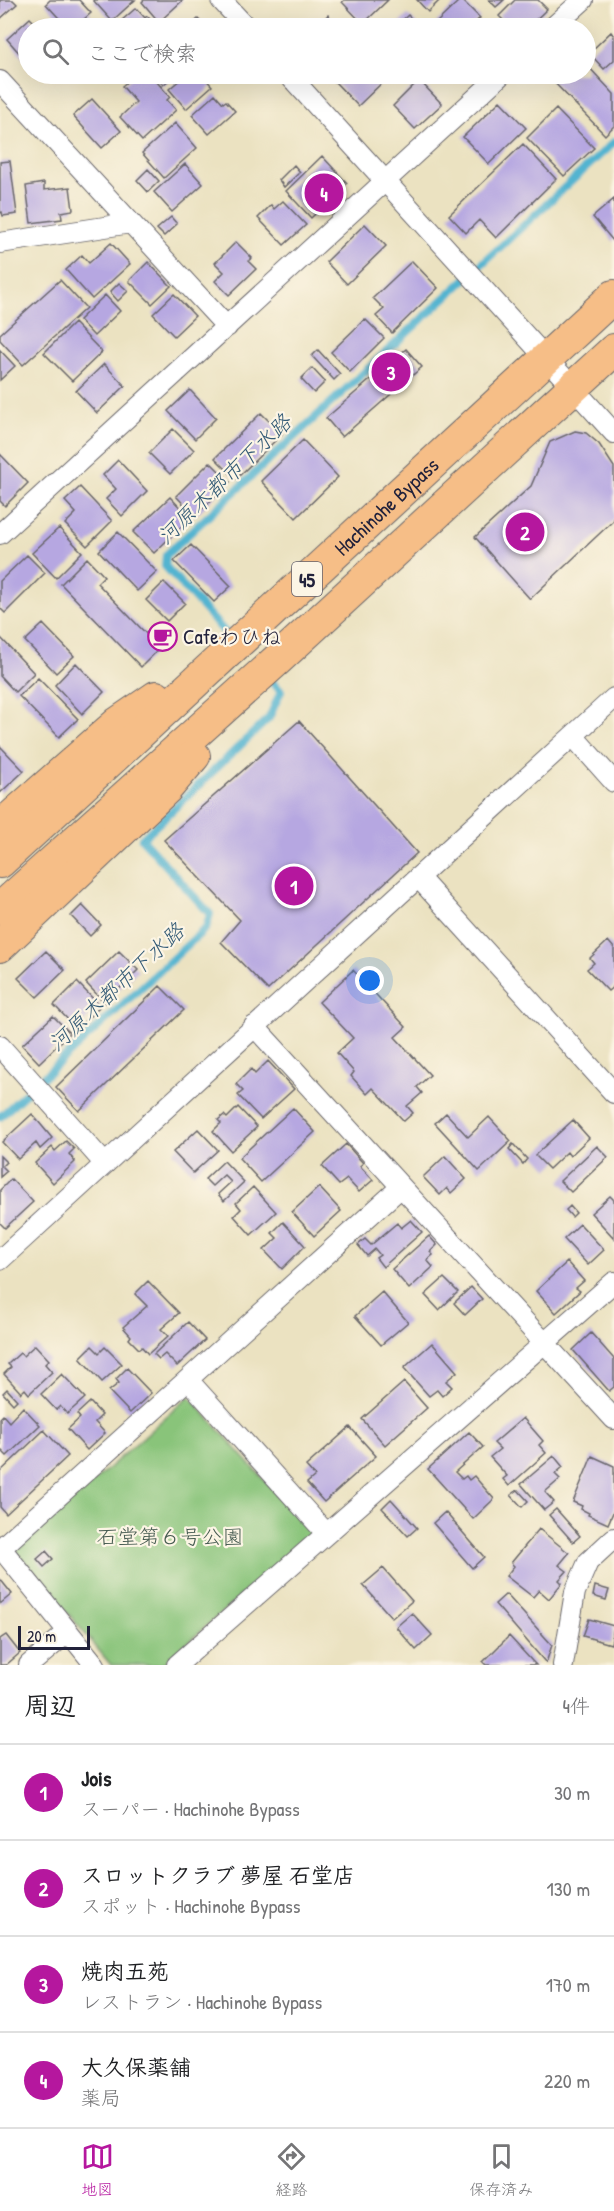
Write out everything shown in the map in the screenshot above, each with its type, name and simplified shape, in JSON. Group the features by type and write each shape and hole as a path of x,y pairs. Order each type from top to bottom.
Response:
{"highway":[{"name":"Hachinohe Bypass","path":"0,862 614,296"},
{"name":"Hachinohe Bypass","path":"0,909 277,660 614,350"},
{"path":"0,827 118,723 242,639"},
{"path":"0,946 166,789 277,660"}],"street":[{"path":"221,0 238,18"},
{"path":"560,18 572,4"},
{"path":"0,81 227,327"},
{"path":"297,84 614,433"},
{"path":"0,534 491,84"},
{"path":"0,243 131,223"},
{"path":"0,1260 614,698"},
{"path":"573,736 614,782"},
{"path":"418,877 614,1093"},
{"path":"254,1026 614,1419"},
{"path":"0,1046 105,1164"},
{"path":"95,1665 1,1547 401,1187"},
{"path":"177,1665 614,1282"},
{"path":"188,1380 326,1533"},
{"path":"563,1665 575,1592 588,1562 614,1538"},
{"path":"29,1665 68,1632"}],"green space":[{"name":"石堂第６号公園","path":"189,1396 312,1533 162,1665 111,1665 16,1551"}],"building":[{"path":"0,0 13,0 17,4 0,19"},
{"path":"50,0 79,0 91,13 85,18 59,18 46,4"},
{"path":"93,0 135,0 115,18 109,18"},
{"path":"144,0 183,0 163,18 156,18 142,2"},
{"path":"345,0 388,0 369,18 357,18 342,2"},
{"path":"417,0 440,0 428,12"},
{"path":"462,0 480,18 441,18"},
{"path":"489,0 504,0 496,7"},
{"path":"515,0 538,0 547,9 538,18 501,18 499,16"},
{"path":"136,8 145,18 124,18"},
{"path":"18,29 18,52 7,39"},
{"path":"611,32 614,36 614,60 604,69 596,60 596,46"},
{"path":"596,75 614,94 614,126 605,135 556,84 596,84"},
{"path":"124,84 159,84 170,97 167,100 176,110 142,141 120,117 136,102 122,86"},
{"path":"175,84 210,84 212,86 186,109 169,89"},
{"path":"337,84 381,84 358,106"},
{"path":"415,84 423,84 442,104 415,129 393,106"},
{"path":"215,94 235,111 209,134 192,115"},
{"path":"92,99 121,131 102,148 73,116"},
{"path":"500,101 526,128 489,164 463,137"},
{"path":"556,109 594,148 564,176 527,138"},
{"path":"175,123 197,148 164,178 142,153"},
{"path":"523,144 556,179 496,238 479,220 466,233 449,215"},
{"path":"322,156 347,183 311,218 286,191"},
{"path":"10,161 17,214 3,216 2,212 0,213 0,162"},
{"path":"185,164 203,184 172,212 154,192"},
{"path":"294,165 300,172 284,187 279,180"},
{"path":"148,169 159,181 148,192 137,180"},
{"path":"44,183 44,190 70,187 73,210 61,212 62,219 31,223 26,186"},
{"path":"614,199 614,242 593,217"},
{"path":"283,201 306,225 284,245 258,218 271,205 274,209"},
{"path":"171,217 177,224 164,236 157,229"},
{"path":"365,224 386,246 347,284 326,262"},
{"path":"236,242 252,258 248,261 256,269 229,295 215,281 224,272 215,263"},
{"path":"111,243 130,264 92,299 66,270 82,255 89,263"},
{"path":"412,261 438,288 392,333 376,316 384,309 373,298"},
{"path":"148,262 171,286 152,304 129,281"},
{"path":"60,280 86,308 23,365 0,340 0,334"},
{"path":"119,283 128,291 118,301 110,292"},
{"path":"174,294 195,316 174,336 153,314"},
{"path":"105,295 120,311 94,336 79,320"},
{"path":"365,319 384,338 350,372 331,352"},
{"path":"74,323 102,352 72,381 44,353"},
{"path":"406,349 422,367 342,437 326,418"},
{"path":"0,350 15,366 0,380"},
{"path":"318,350 340,374 334,380 312,356"},
{"path":"104,364 125,386 97,413 76,391"},
{"path":"312,368 325,382 314,393 301,379"},
{"path":"190,390 216,418 195,439 168,411"},
{"path":"261,413 282,434 236,479 215,458"},
{"path":"173,429 194,450 170,474 149,453"},
{"path":"575,431 586,433 599,444 614,467 614,520 530,599 475,537 531,486 550,442"},
{"path":"303,440 338,477 296,518 261,481"},
{"path":"0,454 28,483 5,506 0,501"},
{"path":"118,460 147,491 122,516 106,499 116,489 103,475"},
{"path":"210,462 230,482 195,516 176,496"},
{"path":"80,487 112,521 87,546 65,524 76,513 65,501"},
{"path":"170,497 190,518 154,553 133,532"},
{"path":"59,528 82,552 56,578 32,553"},
{"path":"118,532 157,572 137,591 99,551"},
{"path":"191,545 231,586 214,602 174,561"},
{"path":"27,555 45,573 5,613 0,608 0,581"},
{"path":"87,558 104,576 97,583 160,648 141,667 61,584"},
{"path":"164,582 185,603 167,621 146,600"},
{"path":"43,624 74,656 56,673 25,641"},
{"path":"0,637 34,673 15,692 0,676"},
{"path":"76,663 104,692 82,714 55,685"},
{"path":"38,678 78,719 59,737 19,696"},
{"path":"299,721 417,853 268,990 221,942 240,920 164,840"},
{"path":"0,746 24,771 0,793"},
{"path":"82,905 101,925 90,936 71,916"},
{"path":"608,941 614,948 614,986 608,991 587,969 594,963 590,958"},
{"path":"46,951 65,970 37,997 18,978"},
{"path":"119,951 138,970 105,1003 86,983"},
{"path":"353,970 406,1027 395,1037 430,1075 417,1087 422,1093 407,1106 413,1113 404,1121 373,1088 367,1094 351,1076 354,1072 337,1053 353,1038 319,1002"},
{"path":"77,982 100,1006 77,1029 54,1005"},
{"path":"160,986 184,1010 79,1111 56,1087"},
{"path":"53,1016 70,1033 39,1063 22,1045"},
{"path":"268,1061 294,1089 261,1119 238,1095 243,1091 236,1084 251,1069 255,1074"},
{"path":"238,1107 257,1127 231,1151 213,1131 221,1123 218,1120 224,1115 227,1118"},
{"path":"293,1108 315,1132 261,1182 239,1158"},
{"path":"446,1113 468,1137 489,1117 511,1141 479,1171 435,1123"},
{"path":"32,1114 52,1138 40,1149 36,1143 18,1159 2,1142"},
{"path":"573,1120 589,1138 570,1156 567,1152 549,1169 535,1155"},
{"path":"198,1129 218,1150 193,1173 173,1152"},
{"path":"66,1141 74,1149 69,1154 75,1162 53,1183 35,1163 52,1147 55,1151"},
{"path":"346,1144 363,1163 360,1166 373,1180 359,1192 347,1179 339,1185 322,1166"},
{"path":"513,1144 527,1159 523,1164 509,1149"},
{"path":"597,1146 608,1157 571,1192 560,1181"},
{"path":"0,1156 6,1162 2,1166 7,1171 0,1177"},
{"path":"445,1156 466,1179 451,1193 447,1188 440,1195 423,1177"},
{"path":"224,1161 244,1182 224,1201 218,1194 231,1182 224,1175 212,1186 205,1179"},
{"path":"11,1179 33,1202 5,1228 0,1223 0,1190"},
{"path":"253,1187 276,1212 251,1235 234,1216 241,1209 236,1203"},
{"path":"319,1187 341,1211 314,1236 292,1212"},
{"path":"610,1196 614,1200 614,1238 591,1213"},
{"path":"570,1206 576,1213 572,1217 566,1210"},
{"path":"411,1220 422,1232 383,1267 376,1258 380,1255 375,1249 367,1256 358,1245 365,1239 371,1245 397,1223 401,1228"},
{"path":"283,1222 305,1246 282,1269 264,1250 277,1238 272,1233"},
{"path":"580,1224 604,1250 588,1265 564,1239"},
{"path":"429,1236 437,1245 430,1252 433,1255 427,1260 433,1267 409,1289 392,1269"},
{"path":"567,1262 584,1281 576,1288 580,1291 556,1313 536,1291"},
{"path":"444,1278 458,1292 439,1310 425,1295"},
{"path":"148,1281 179,1313 161,1329 168,1336 148,1354 129,1339 131,1336 123,1327 147,1306 135,1294"},
{"path":"471,1287 482,1299 465,1315 454,1303"},
{"path":"382,1292 408,1322 381,1345 355,1316"},
{"path":"188,1322 205,1340 177,1366 165,1354 159,1359 154,1354"},
{"path":"591,1333 614,1359 614,1387 609,1391 573,1350"},
{"path":"432,1343 457,1372 446,1381 452,1387 442,1396 437,1390 429,1396 404,1368"},
{"path":"35,1345 49,1360 45,1364 52,1372 29,1394 25,1389 21,1393 4,1374 11,1367 8,1364 20,1353 23,1356"},
{"path":"92,1346 99,1353 105,1347 122,1364 102,1382 80,1358"},
{"path":"127,1368 151,1393 130,1413 109,1391 119,1383 116,1379"},
{"path":"62,1374 85,1398 67,1414 60,1406 56,1410 41,1394"},
{"path":"404,1382 427,1408 385,1445 362,1419"},
{"path":"7,1389 17,1400 13,1404 3,1393"},
{"path":"90,1402 102,1415 95,1422 105,1433 87,1450 68,1429 80,1418 77,1414"},
{"path":"23,1407 40,1425 7,1456 0,1449 0,1418 3,1415 9,1422"},
{"path":"523,1418 543,1441 539,1445 546,1453 509,1486 503,1479 507,1476 490,1457 500,1449 494,1443"},
{"path":"350,1427 376,1456 324,1502 307,1483 315,1476 306,1466"},
{"path":"44,1430 68,1456 6,1514 0,1507 0,1472"},
{"path":"469,1432 483,1447 455,1472 462,1479 466,1476 469,1480 474,1476 494,1499 473,1519 428,1469"},
{"path":"554,1456 563,1467 555,1474 560,1479 545,1492 554,1502 544,1510 521,1484"},
{"path":"592,1456 614,1466 614,1510 608,1524 588,1515 589,1513 581,1509 582,1506 573,1502"},
{"path":"518,1490 528,1501 522,1507 511,1495"},
{"path":"391,1499 417,1528 408,1536 382,1508"},
{"path":"556,1509 580,1536 573,1542 549,1515"},
{"path":"445,1512 484,1557 472,1568 433,1523"},
{"path":"539,1529 569,1553 559,1565 567,1571 559,1580 562,1583 549,1599 539,1590 533,1597 506,1576 514,1566 511,1563"},
{"path":"46,1551 53,1559 44,1567 37,1559"},
{"path":"383,1568 412,1601 392,1618 363,1585"},
{"path":"0,1579 12,1594 0,1604"},
{"path":"595,1586 609,1590 606,1600 593,1596"},
{"path":"506,1594 552,1645 546,1663 495,1604"},
{"path":"412,1613 432,1635 416,1650 396,1627"},
{"path":"589,1619 614,1626 611,1644 583,1636"},
{"path":"6,1635 20,1653 6,1665 0,1665 0,1639"},
{"path":"509,1636 536,1665 486,1665 483,1662"}],"waterway":[{"name":"河原木都市下水路","path":"231,639 165,566 166,555 614,142"},
{"name":"河原木都市下水路","path":"0,1117 206,928 210,914 142,839 269,718 281,691 268,678"}],"place":[{"name":"大久保薬舗","path":"324,193"},
{"name":"焼肉五苑","path":"391,372"},
{"name":"スロットクラブ 夢屋 石堂店","path":"525,532"},
{"name":"Cafeわひね","path":"162,636"},
{"name":"Jois","path":"294,886"}]}
